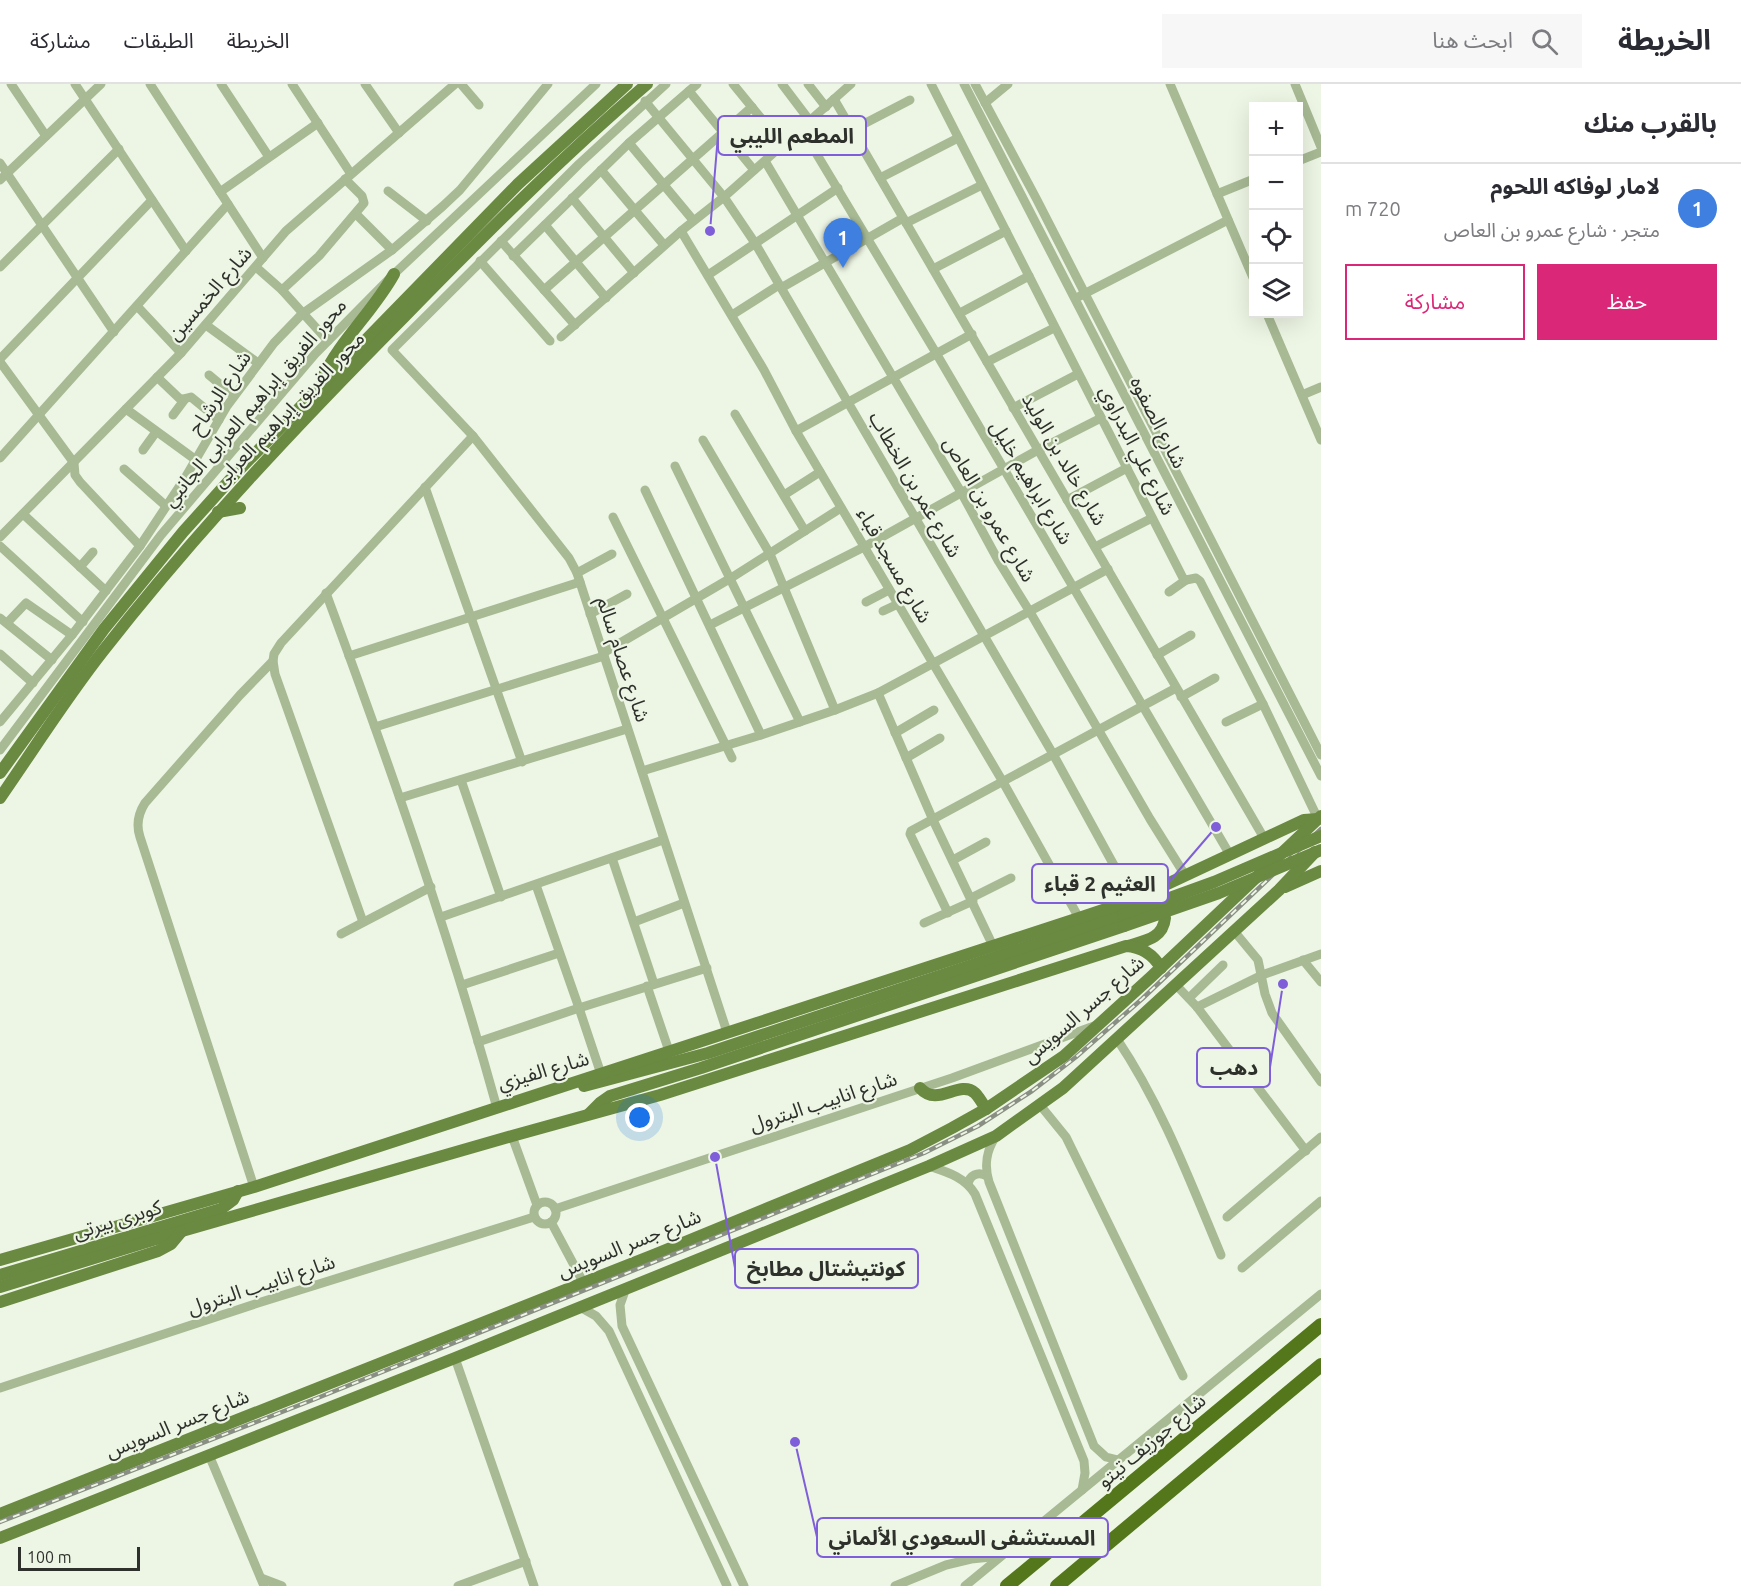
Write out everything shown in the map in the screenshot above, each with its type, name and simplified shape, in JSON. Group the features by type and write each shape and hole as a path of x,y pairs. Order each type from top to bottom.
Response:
{"highway":[{"name":"شارع جوزيف تيتو","path":"1007,1586 1321,1325"},
{"path":"1058,1586 1321,1365"}],"main road":[{"name":"محور الفريق إبراهيم العرابى","path":"0,773 93,644 183,532 237,472 518,184 639,90"},
{"name":"محور الفريق إبراهيم العرابى","path":"0,798 90,667 218,512 325,397 493,227 639,90"},
{"path":"319,387 334,356 370,312 394,274"},
{"path":"218,512 240,508"},
{"name":"شارع الفيزي","path":"497,1108 1133,900 1304,819 1319,818"},
{"name":"شارع جسر السويس","path":"0,1514 910,1150 986,1109 1064,1056 1161,968 1319,818"},
{"path":"588,1114 610,1096 701,1068 1124,920 1321,836"},
{"path":"570,1085 594,1085 708,1053 1124,920 1208,897 1321,848"},
{"name":"شارع جسر السويس","path":"0,1538 455,1358 929,1166 996,1136 1062,1088 1176,985 1321,848"},
{"path":"1278,890 1321,871"},
{"name":"كوبرى بيرتى","path":"0,1287 182,1231 660,1095 1155,937 1164,923 1164,913 1158,903 1149,898 1133,900"},
{"path":"1126,946 1138,948 1149,954 1161,968"},
{"path":"920,1088 927,1094 935,1096 968,1089 976,1093 986,1109"},
{"path":"0,1260 254,1187 497,1108"},
{"name":"كوبرى بيرتى","path":"0,1275 221,1209 233,1200 238,1191"},
{"path":"0,1302 158,1251 171,1244 182,1231"},
{"path":"251,1415 248,1421 249,1427 259,1435"},
{"path":"223,1426 229,1428 233,1433 235,1439 232,1446"}],"street":[{"path":"11,84 46,136"},
{"path":"75,84 186,251"},
{"path":"3,176 101,84"},
{"path":"150,84 263,258"},
{"path":"221,84 269,157"},
{"path":"282,290 319,255 356,214 364,199 292,84"},
{"path":"365,84 399,133"},
{"name":"شارع الخمسين","path":"0,537 181,353 292,224 455,84"},
{"path":"461,84 478,105"},
{"name":"شارع الرشاح","path":"0,720 52,660 141,546 234,396 274,343 302,314 392,250 460,190 548,84"},
{"name":"محور الفريق إبراهيم العرابى الجانبي","path":"0,750 161,535 328,340 394,274 596,84"},
{"path":"550,341 480,261 639,90 666,84"},
{"path":"733,84 783,145"},
{"path":"783,84 810,121"},
{"path":"808,84 826,107"},
{"path":"561,337 851,84"},
{"name":"شارع علي البدراوي","path":"931,84 1152,518 1186,580 1196,578 1200,581 1319,818"},
{"name":"شارع الصفوه","path":"964,84 1080,296 1321,755"},
{"name":"شارع الصفوه","path":"975,84 1321,775"},
{"path":"986,103 1008,84"},
{"path":"1170,84 1249,268"},
{"path":"1295,84 1321,147"},
{"path":"513,256 629,143 693,87 723,132 754,170"},
{"name":"شارع عمر بن الخطاب","path":"639,90 724,197 755,243 1053,754 1133,900"},
{"name":"شارع خالد بن الوليد","path":"834,99 1264,838"},
{"path":"852,130 910,100"},
{"path":"544,290 752,107"},
{"path":"220,192 318,123"},
{"name":"شارع ابراهيم خليل","path":"801,128 936,353 1230,855"},
{"path":"880,178 958,138"},
{"path":"629,143 693,220"},
{"path":"0,267 119,149"},
{"path":"1303,159 1321,152"},
{"name":"شارع عمرو بن العاص","path":"765,161 1185,875"},
{"path":"0,163 3,176 41,226 114,332"},
{"path":"601,170 664,245"},
{"path":"1217,194 1249,181"},
{"path":"732,315 868,238 982,185"},
{"path":"708,275 838,188"},
{"path":"388,191 427,221"},
{"path":"572,198 634,273"},
{"path":"141,546 80,482 75,475 74,463 38,416 0,360 152,200"},
{"path":"0,458 228,204"},
{"path":"356,214 392,250"},
{"path":"1080,296 1228,219"},
{"path":"544,225 606,298"},
{"name":"شارع مسجد قباء","path":"681,231 1003,782 1079,918"},
{"path":"933,269 1006,231"},
{"path":"501,241 575,325"},
{"name":"شارع عصام سالم","path":"480,261 392,350 473,436 569,558 578,577 604,654 727,1032"},
{"path":"256,267 282,290 328,340"},
{"path":"960,313 1029,276"},
{"path":"137,306 181,353"},
{"path":"1270,318 1321,440"},
{"path":"206,325 258,363"},
{"path":"987,362 1054,328"},
{"path":"796,431 972,334"},
{"path":"1013,408 1078,374"},
{"path":"208,375 234,396"},
{"path":"157,377 179,398 190,397 219,420"},
{"path":"1302,395 1321,387"},
{"path":"173,415 185,399"},
{"path":"126,409 196,460"},
{"path":"735,414 805,531"},
{"path":"710,624 864,547 1038,450 1101,418"},
{"path":"143,450 156,432"},
{"path":"363,922 275,674 274,654 281,643 326,593 473,436"},
{"path":"704,440 770,554 835,710"},
{"path":"675,466 800,722"},
{"path":"1067,500 1127,468"},
{"path":"124,469 166,506"},
{"path":"784,495 820,472"},
{"path":"425,487 522,762"},
{"path":"645,490 761,735"},
{"path":"375,727 497,690 604,654 770,554 841,507"},
{"path":"22,514 106,591"},
{"path":"613,517 732,758"},
{"path":"1095,547 1152,518"},
{"path":"0,546 82,622"},
{"path":"80,567 93,552"},
{"path":"350,656 471,616 578,577 612,554"},
{"path":"642,771 761,735 878,693 1108,569"},
{"path":"1169,592 1186,580"},
{"path":"866,602 889,590"},
{"name":"شارع الفيزي","path":"326,593 431,887 497,1108"},
{"path":"590,614 627,594"},
{"path":"52,660 3,621 26,603 72,635"},
{"path":"883,611 898,604"},
{"path":"1157,655 1191,635"},
{"path":"0,654 33,683"},
{"path":"254,1187 138,825 145,803 273,661"},
{"path":"948,912 910,833 1143,706 1215,678"},
{"path":"878,693 933,819 993,946"},
{"path":"1226,722 1263,704"},
{"path":"895,733 934,710"},
{"path":"400,798 627,729"},
{"path":"906,758 940,738"},
{"path":"461,780 501,897"},
{"path":"441,918 663,840"},
{"path":"953,860 986,842"},
{"path":"612,858 634,922 669,1051"},
{"path":"924,923 1011,878"},
{"path":"536,885 601,1074"},
{"path":"341,934 431,887"},
{"path":"634,922 684,903"},
{"path":"1234,931 1255,955 1262,975 1264,994 1272,1012 1321,1082"},
{"path":"462,985 559,953"},
{"path":"1197,1007 1262,975 1321,954"},
{"path":"1304,960 1321,982"},
{"path":"1189,999 1223,965"},
{"path":"478,1042 707,968"},
{"path":"1176,985 1197,1007 1306,1150"},
{"name":"شارع انابيب البترول","path":"555,1209 920,1088 1102,1023"},
{"path":"1117,1039 1139,1073 1169,1130 1221,1255"},
{"path":"1040,1105 1066,1137 1183,1376"},
{"path":"512,1136 537,1205"},
{"path":"996,1136 987,1156 987,1176 1094,1446 1106,1457 1118,1460"},
{"path":"1227,1217 1321,1137"},
{"path":"929,1166 950,1173 968,1185 975,1194 1079,1450 1085,1473 1082,1490"},
{"path":"968,1185 969,1179 974,1175 979,1173 987,1176"},
{"path":"1242,1268 1321,1201"},
{"path":"545,1202 551,1204 555,1209 555,1215 551,1222 541,1223 534,1217 537,1205 545,1202"},
{"name":"شارع انابيب البترول","path":"0,1388 258,1303 534,1217"},
{"path":"551,1222 583,1282"},
{"path":"626,1288 620,1305 622,1326 744,1586"},
{"path":"965,1586 1321,1294"},
{"path":"580,1307 601,1320 609,1331 727,1586"},
{"path":"601,1320 620,1313"},
{"path":"455,1358 534,1586"},
{"path":"1079,1450 1088,1452 1094,1446"},
{"path":"209,1455 263,1582 282,1586"},
{"path":"895,1586 946,1564 1001,1556"},
{"path":"458,1586 526,1561"}],"railway":[{"path":"0,1522 315,1399 924,1153 978,1126 1032,1091 1076,1057 1142,999 1321,829"}],"place":[{"name":"المطعم الليبي","path":"710,231"},
{"name":"لامار لوفاكه اللحوم","path":"843,268"},
{"name":"العثيم 2 قباء","path":"1216,827"},
{"name":"دهب","path":"1283,984"},
{"name":"كونتيشتال مطابخ","path":"715,1157"},
{"name":"المستشفى السعودي الألماني","path":"795,1442"}]}
